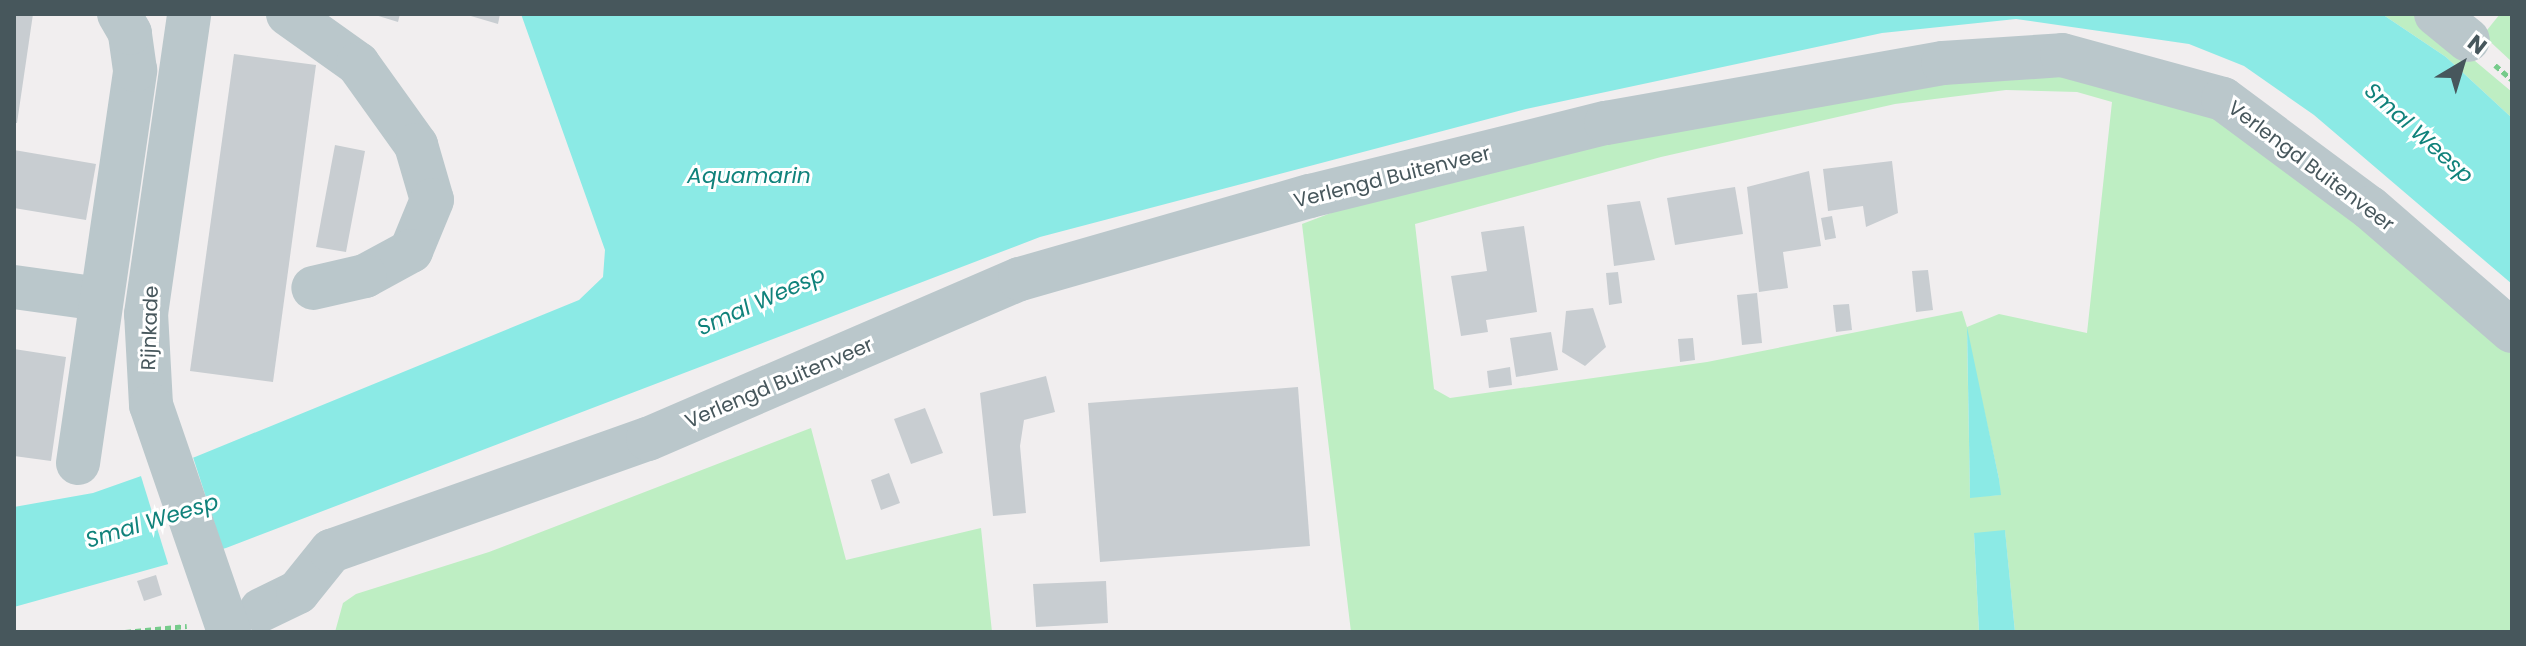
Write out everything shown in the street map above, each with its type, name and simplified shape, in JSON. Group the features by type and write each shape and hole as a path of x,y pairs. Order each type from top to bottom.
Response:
{"street":[{"path":"78,463 135,70 132,42 119,14"},
{"name":"Rijnkade","path":"189,14 146,314 151,405 245,621"},
{"path":"288,14 358,64 416,145 432,200 411,251 365,276 313,288"},
{"name":"Verlengd Buitenveer","path":"245,621 298,592 331,551 648,439 1020,279 1310,196 1606,123 1943,63 2062,55 2223,99 2370,208 2512,331"},
{"path":"14,287 100,299"}],"green space":[{"path":"2382,14 2419,14 2512,92 2512,118 2446,57"},
{"path":"2500,14 2512,14 2512,62 2483,35"},
{"path":"2157,72 2512,328 2512,632 2015,632 2005,531 1974,534 1979,632 1351,632 1302,224 1410,183 1868,74","holes":["2006,90 2077,92 2112,102 2087,333 1999,314 1967,327 1962,311 1707,362 1450,398 1434,389 1415,224 1661,157 1895,104","1967,333 1999,479 2000,495 1970,497"]},
{"path":"811,428 846,560 981,528 992,632 335,632 343,603 356,594 489,552"}],"water":[{"name":"Aquamarin","path":"521,14 2382,14 2446,57 2512,118 2512,284 2314,115 2244,66 2189,44 2016,19 1882,33 1526,109 1040,237 226,548 14,607 14,507 93,493 195,457 579,300 603,277 605,250"},
{"path":"1967,327 1999,479 2001,495 1970,498"},
{"path":"2005,530 2015,632 1979,632 1974,533"}],"pier":[{"path":"192,454 224,553 170,570 140,473"}],"building":[{"path":"14,14 33,14 17,123 14,123"},
{"path":"372,14 400,14 398,22"},
{"path":"464,14 500,14 498,24"},
{"path":"234,54 316,65 273,382 190,371"},
{"path":"335,145 365,151 346,252 316,247"},
{"path":"14,150 96,164 86,220 14,208"},
{"path":"1892,161 1898,213 1866,227 1863,206 1828,211 1823,169"},
{"path":"1809,171 1821,246 1783,252 1788,288 1759,292 1747,187"},
{"path":"1735,187 1743,234 1675,245 1667,198"},
{"path":"1640,201 1655,260 1614,266 1607,205"},
{"path":"1832,216 1836,238 1825,240 1821,218"},
{"path":"1524,226 1537,312 1486,320 1488,332 1461,336 1451,276 1487,271 1481,232"},
{"path":"1928,270 1933,310 1916,312 1912,271"},
{"path":"1618,272 1622,303 1609,305 1606,273"},
{"path":"1757,293 1762,343 1742,345 1737,295"},
{"path":"1849,304 1852,330 1836,332 1833,305"},
{"path":"1593,308 1606,347 1585,366 1562,352 1566,311"},
{"path":"1551,332 1558,370 1516,377 1510,338"},
{"path":"1693,338 1695,360 1680,362 1678,339"},
{"path":"14,349 66,357 51,461 14,456"},
{"path":"1510,367 1512,385 1489,388 1487,371"},
{"path":"1046,376 1055,412 1024,420 1020,446 1026,513 993,516 980,393"},
{"path":"1298,387 1310,546 1100,562 1088,403"},
{"path":"925,408 943,453 911,464 894,419"},
{"path":"889,473 900,503 881,510 871,480"},
{"path":"156,575 162,595 144,601 137,581"},
{"path":"1106,581 1108,623 1036,627 1033,584"}],"water label":[{"name":"Smal Weesp","path":"2419,133"},
{"name":"Smal Weesp","path":"761,301"},
{"name":"Smal Weesp","path":"152,521"}]}
